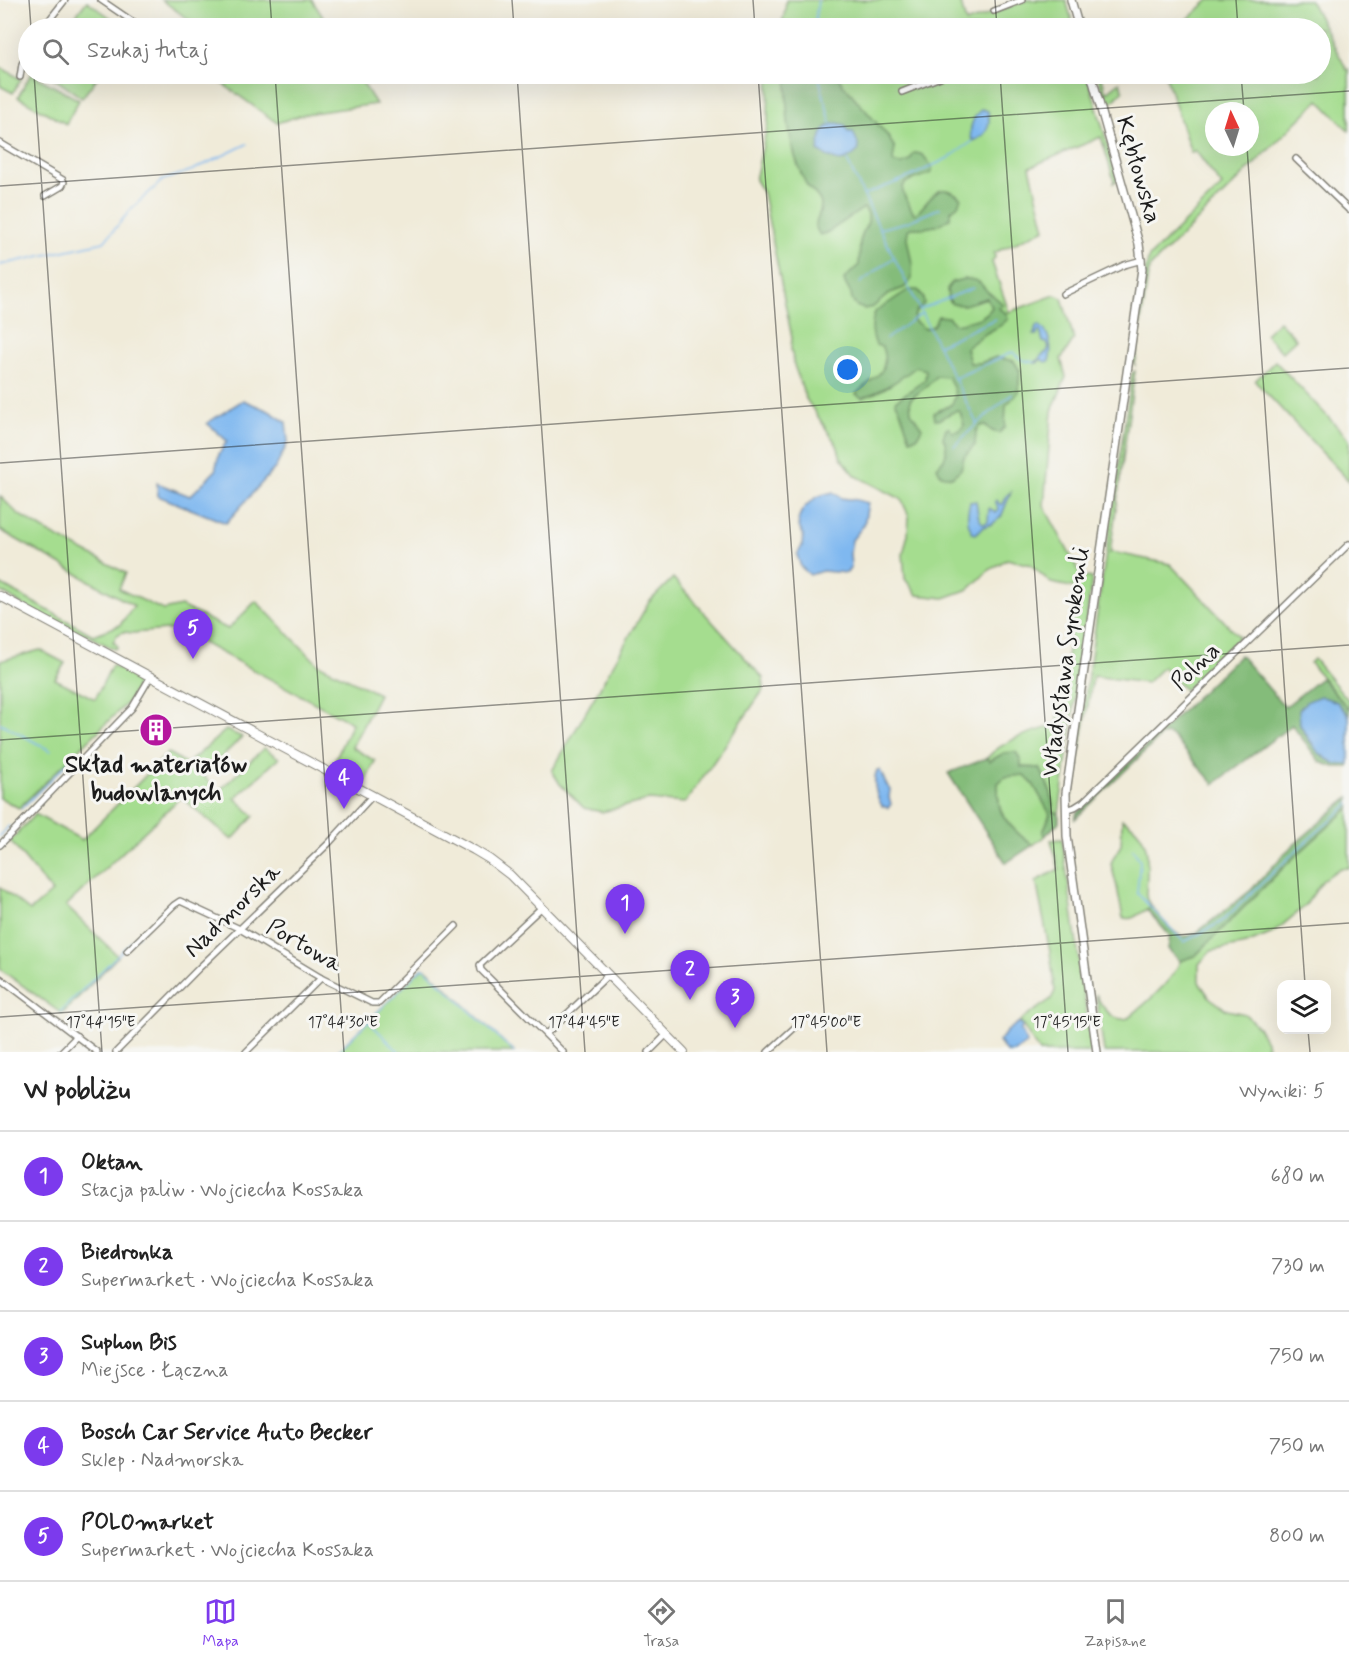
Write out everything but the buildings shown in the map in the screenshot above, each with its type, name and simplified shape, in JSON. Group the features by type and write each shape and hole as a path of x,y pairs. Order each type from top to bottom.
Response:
{"main road":[{"path":"0,596 489,858 510,875 684,1052"}],"street":[{"path":"51,18 65,0"},
{"path":"101,0 127,18"},
{"path":"994,11 1022,0"},
{"path":"1071,0 1076,18"},
{"path":"902,92 922,84"},
{"name":"Kębłowska","path":"1094,84 1139,244 1142,278"},
{"path":"0,143 63,180 62,186 45,196"},
{"path":"1296,159 1349,210"},
{"path":"1063,294 1142,260"},
{"name":"Władysława Syrokomli","path":"1097,1052 1067,836 1066,810 1068,781 1142,278"},
{"name":"Polna","path":"1066,810 1083,802 1349,544"},
{"path":"0,845 132,708 151,676"},
{"name":"Nadmorska","path":"116,1052 329,843 373,795"},
{"name":"Portowa","path":"127,951 180,901 240,929 321,978 372,1003 379,1002 456,926"},
{"path":"542,907 480,965 481,970 563,1052"},
{"path":"546,1034 608,975"},
{"path":"0,978 97,1052"},
{"path":"246,1052 321,978"},
{"path":"768,1052 803,1020"},
{"path":"649,1052 667,1034"},
{"path":"61,1052 77,1036"}],"green space":[{"path":"162,0 312,0 324,18 186,18"},
{"path":"786,0 960,0 965,18 783,18"},
{"path":"1027,0 1066,0 1071,18 979,18"},
{"path":"1209,0 1310,0 1320,18 1189,18"},
{"path":"87,1 111,18 74,18"},
{"path":"1331,40 1347,70 1349,69 1349,131 1319,100 1151,266 1135,365 1133,362 1149,257 1222,186 1195,150 1191,153 1168,84 1331,84"},
{"path":"0,67 18,77 18,84 13,93 0,86"},
{"path":"25,84 49,84 79,100 66,124 18,97"},
{"path":"62,84 92,84 82,98"},
{"path":"223,84 363,84 376,104 305,114 277,123"},
{"path":"769,84 1090,84 1118,180 1113,183 1101,137 1030,167 1045,229 994,253 995,257 992,262 1009,312 1055,295 1062,298 1074,339 1061,359 1066,377 1052,411 1044,506 1081,575 1092,578 1059,813 1054,812 1051,793 1040,768 1021,767 1004,753 990,761 987,758 1010,741 1057,725 1077,588 1051,583 1031,565 1007,559 988,571 969,589 944,598 917,595 905,579 903,554 908,534 909,516 901,499 856,476 841,458 837,445 806,399 794,365 791,349 792,338 763,193 755,180 768,123"},
{"path":"788,84 843,84 887,135 895,148 894,163 902,164 910,161 914,153 922,155 932,166 932,172 928,175 906,182 903,186 905,197 915,214 939,191 952,192 961,198 958,205 951,211 950,218 932,227 908,230 912,279 904,288 890,293 873,307 864,309 856,306 844,279 859,265 860,242 868,222 868,214 864,208 820,235 816,223 821,204 805,182 795,156 789,129"},
{"path":"1100,84 1104,84 1106,93 1121,84 1123,91 1107,107"},
{"path":"964,279 979,282 998,299 1003,305 998,308 1006,313 1008,319 966,348 970,363 980,363 996,357 1014,361 1020,371 1018,393 1006,405 1005,427 999,433 985,425 980,426 976,431 975,445 964,457 961,469 952,477 941,475 937,467 946,453 943,438 946,428 952,432 960,430 964,425 960,412 957,410 938,420 935,419 934,413 949,406 954,400 952,384 948,377 936,376 910,400 911,412 922,428 917,437 910,439 895,401 925,380 926,370 916,367 877,392 862,398 856,394 878,375 884,364 882,347 876,345 872,332 875,312 908,290 918,290 923,297 924,304 916,311 913,320 925,329 933,326 938,316 948,317 955,324 985,315 992,307 987,298 964,305 952,304 948,298 947,289 952,282"},
{"path":"1279,321 1296,339 1282,352 1265,334"},
{"path":"1275,361 1349,439 1349,481 1255,381"},
{"path":"1135,371 1110,553 1170,564 1239,637 1185,690 1163,667 1147,683 1093,676 1072,796 1132,373"},
{"path":"0,496 18,514 49,533 126,573 119,589 163,610 181,606 228,629 256,601 318,664 379,694 352,747 375,761 365,782 333,764 352,723 177,629 123,632 117,635 113,642 117,645 114,649 34,612 0,591 0,584 93,635 120,625 134,606 0,530"},
{"path":"673,578 763,678 764,689 685,803 649,800 602,812 584,808 560,784 552,771 649,602"},
{"path":"40,650 65,663 55,679 95,699 112,665 127,673 137,684 130,700 19,808 0,798 0,661"},
{"path":"1240,655 1285,707 1321,678 1349,709 1349,716 1344,710 1300,725 1308,740 1319,753 1333,762 1349,764 1349,767 1334,767 1320,762 1292,725 1214,784 1172,736 1166,734 1161,736 1074,820 1077,813"},
{"path":"1314,659 1349,701 1349,709 1310,663"},
{"path":"226,730 242,737 203,775 218,792 264,748 279,758 235,798 254,816 232,840 181,797 66,906 118,956 62,1014 0,969 0,887 30,911 52,892 10,841 35,814 82,840 168,753 187,764"},
{"path":"1016,752 1021,760 1021,767 1040,768 1051,793 1054,812 1059,813 1059,822 1045,836 1043,833 1050,814 1033,784 1024,775 1005,777 998,783 1002,813 1014,829 1033,845 1006,863 948,773 987,758 990,761 1004,753"},
{"path":"1024,775 1033,784 1050,814 1043,833 1045,836 1033,845 1009,824 1000,808 998,783 1005,777"},
{"path":"1349,797 1349,808 1289,862 1195,956 1180,961 1168,949 1170,936 1147,910 1151,906 1177,934 1185,936 1196,933 1251,890 1288,850"},
{"path":"1349,808 1349,868 1340,868 1323,880 1305,906 1273,933 1246,944 1211,951 1199,964 1199,982 1210,998 1227,1010 1245,1014 1258,1027 1270,1052 1104,1052 1096,994 1104,1008 1113,1016 1128,1018 1165,984 1180,961 1195,956 1289,862"},
{"path":"1122,819 1140,834 1148,862 1146,895 1151,906 1130,918 1123,918 1111,864 1121,845"},
{"path":"1062,839 1092,1052 1039,1052 1020,1021 1051,999 1055,991 1036,881 1059,869 1051,840"},
{"path":"424,968 428,970 514,1052 337,1052"}],"water":[{"path":"982,109 988,111 987,129 982,136 973,141 972,124"},
{"path":"837,123 845,125 848,132 853,132 859,150 848,159 839,161 818,151 824,129"},
{"path":"1039,325 1048,336 1050,356 1049,361 1045,362 1041,359 1035,363 1049,347 1043,342 1040,331 1034,335 1036,326"},
{"path":"243,400 269,411 286,422 288,442 276,467 226,523 158,496 157,483 190,496 215,471 219,454 227,441 207,423"},
{"path":"833,492 841,498 868,503 864,525 852,540 851,567 847,573 822,571 810,575 801,567 797,555 802,546 803,534 798,519 802,510 814,499"},
{"path":"1011,492 1001,517 983,527 976,534 973,533 968,518 970,502 976,501 978,517 984,524 988,521 989,508 996,512 998,509 995,501 1003,504"},
{"path":"1320,696 1337,702 1349,716 1349,764 1336,764 1327,759 1317,751 1300,725 1299,710 1306,702"},
{"path":"877,770 880,770 890,789 891,804 888,808 882,806 876,793"},
{"path":"1019,1022 1027,1043 1015,1052 1006,1052 999,1042 1006,1032"}],"waterway":[{"path":"815,18 818,0"},
{"path":"821,84 831,124"},
{"path":"864,195 912,176 950,157 973,141"},
{"path":"0,265 104,242 132,208 163,180 193,170 247,144"},
{"path":"847,160 977,424 1012,394"},
{"path":"879,229 907,222 940,208"},
{"path":"860,283 893,258"},
{"path":"921,309 973,288"},
{"path":"886,339 922,313"},
{"path":"939,345 995,319"},
{"path":"955,378 1013,352 1023,360 1035,362"},
{"path":"954,446 977,424"},
{"path":"0,723 51,751"},
{"path":"21,809 74,757"},
{"path":"1133,849 1140,861 1137,893 1184,942 1221,922 1349,804"},
{"path":"0,836 9,826"},
{"path":"60,1012 139,934"},
{"path":"337,1052 424,968 514,1052"},
{"path":"368,1021 399,1052"}],"place":[{"name":"POLOmarket","path":"193,659"},
{"name":"Skład materiałów budowlanych","path":"156,730"},
{"name":"Bosch Car Service Auto Becker","path":"344,809"},
{"name":"Oktan","path":"625,934"},
{"name":"Biedronka","path":"690,1000"},
{"name":"Suphon Bis","path":"735,1028"}]}
